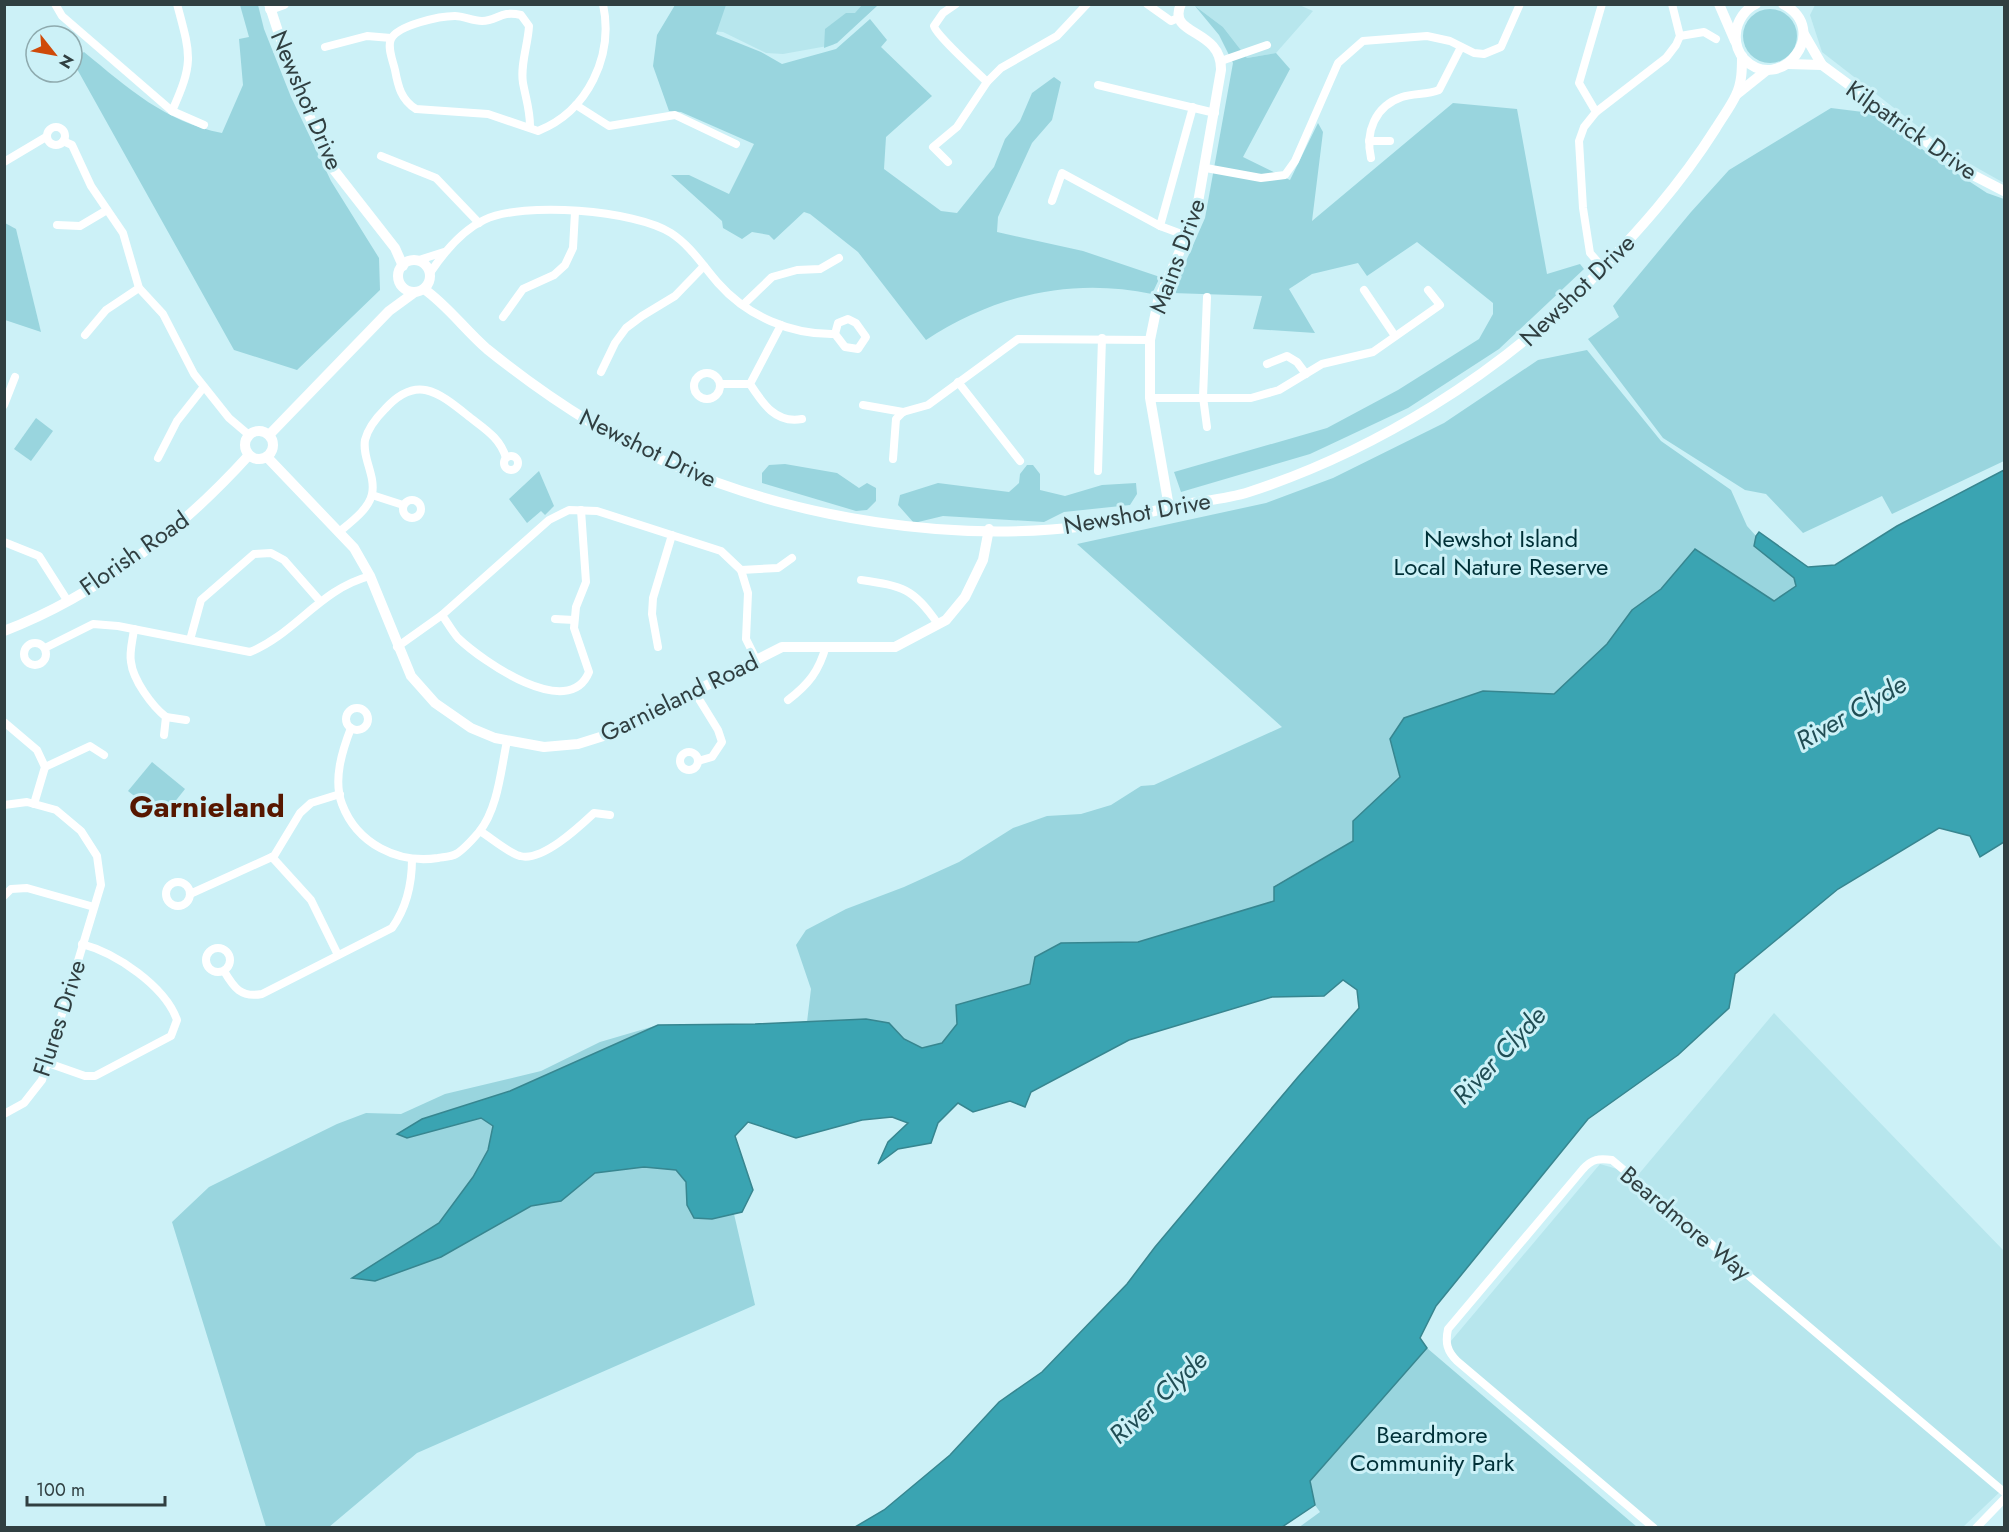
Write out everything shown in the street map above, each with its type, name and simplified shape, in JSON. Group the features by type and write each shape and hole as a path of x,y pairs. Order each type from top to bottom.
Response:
{"street":[{"path":"55,4 62,16 172,111 204,125"},
{"path":"172,111 188,76 189,49 177,4"},
{"path":"269,7 284,4"},
{"path":"530,126 530,109 523,83 529,26 521,15 508,12 484,21 456,16 444,17 400,29 391,38 390,48 398,87 407,104 416,109 488,114 515,125 530,126 538,131 552,125 576,105 595,76 605,50 606,21 603,4"},
{"path":"956,4 943,13 933,26 935,33 957,51 987,82"},
{"path":"948,162 933,147 957,127 987,82 1001,68 1057,36 1077,7 1087,4"},
{"path":"1147,4 1172,21 1180,22 1211,42 1221,61 1267,45"},
{"path":"1180,22 1181,4"},
{"path":"1206,168 1261,178 1285,175 1295,161 1338,63 1363,41 1427,36 1450,41 1474,53 1484,54 1501,47 1520,4"},
{"path":"1596,112 1579,83 1602,4"},
{"path":"1603,268 1590,253 1583,208 1579,141 1584,128 1596,112 1666,58 1680,36 1672,4"},
{"path":"1719,4 1742,56 1751,64 1767,70"},
{"path":"1783,4 1798,10"},
{"path":"1736,44 1737,27 1751,5"},
{"name":"Newshot Drive","path":"269,7 297,89 334,170 395,248 410,262"},
{"name":"Kilpatrick Drive","path":"1798,10 1804,34 1822,65 1969,173 2004,191"},
{"path":"1680,36 1704,32 1716,39"},
{"path":"1788,64 1799,51 1804,34"},
{"path":"325,47 367,36 391,38"},
{"path":"1371,158 1369,141 1375,118 1390,102 1439,90 1461,47"},
{"name":"Newshot Drive","path":"1737,94 1742,56"},
{"name":"Mains Drive","path":"1169,507 1150,398 1149,340 1158,301 1196,214 1215,113 1221,61"},
{"name":"Kilpatrick Drive","path":"1767,70 1788,64 1822,65"},
{"name":"Newshot Drive","path":"430,275 444,303 484,346 547,394 590,423 673,465 728,487 855,518 926,529 1044,530 1087,526 1135,518 1169,507 1244,494 1315,469 1413,416 1468,383 1551,320 1603,268 1670,194 1737,94 1767,70"},
{"path":"1098,85 1215,113"},
{"path":"576,105 609,126 675,115 736,144"},
{"path":"1160,226 1193,107"},
{"path":"4,162 46,137 49,130 59,127 64,132 63,141"},
{"path":"46,137 52,144 63,141 72,145 91,186 123,233 139,288 163,314 203,388 229,418 249,435"},
{"path":"1369,141 1390,141"},
{"path":"381,156 436,178 479,223"},
{"path":"1052,201 1062,173 1160,226 1187,236"},
{"path":"57,225 80,226 107,210"},
{"path":"389,311 420,290 444,252 479,223 500,214 521,210 575,212 620,215 651,223 681,240 726,292 771,323 820,334 835,334"},
{"path":"504,317 523,289 554,275 569,260 573,248 575,212"},
{"path":"404,288 399,277 410,262 444,252"},
{"path":"743,305 772,277 797,270 820,269 839,258"},
{"path":"410,262 427,267 430,275"},
{"path":"601,372 615,343 626,328 675,296 704,266"},
{"path":"85,335 106,310 139,288"},
{"path":"404,288 420,290"},
{"path":"269,435 389,311 404,288"},
{"name":"Newshot Drive","path":"420,290 444,303"},
{"path":"1364,290 1395,336"},
{"path":"1150,398 1251,398 1279,390 1322,364 1373,351 1440,305 1428,290"},
{"path":"1207,297 1203,397 1208,427"},
{"path":"750,384 781,325"},
{"path":"1098,471 1102,338"},
{"path":"863,405 903,412 928,405 1017,339 1149,340"},
{"path":"1266,364 1287,356 1297,362 1306,374"},
{"path":"6,399 15,376"},
{"path":"958,382 1020,461"},
{"path":"720,384 750,384"},
{"path":"750,384 762,402 775,415 789,421 802,419"},
{"path":"158,458 177,421 203,388"},
{"path":"339,532 365,507 372,495 365,439 377,417 398,396 407,392 419,389 440,394 499,441 506,458"},
{"path":"893,459 896,419 903,412"},
{"path":"261,431 269,435 273,446 267,457 260,459 249,455 245,442 249,435 261,431"},
{"name":"Florish Road","path":"4,631 38,618 128,564 211,497 249,455"},
{"name":"Garnieland Road","path":"267,457 354,548 370,576 397,647 411,676 435,703 471,728 507,741 543,747 578,744 613,732 782,647 895,647 946,620 965,597 983,560 989,529"},
{"path":"372,495 403,505"},
{"path":"397,647 442,615 549,520 569,510 581,510 597,511 721,551 741,570 748,593 746,639 757,661"},
{"path":"442,615 457,637 507,673 523,682 564,692 575,690 585,681 589,672 574,628 576,607 586,582 581,510"},
{"path":"658,647 652,614 653,598 672,535"},
{"path":"4,542 39,556 67,600"},
{"path":"190,640 201,600 254,554 271,553 284,560 320,600"},
{"path":"741,570 778,568 792,558"},
{"path":"45,648 93,624 134,629 250,652 268,645 320,600 370,576"},
{"path":"861,580 900,586 923,603 938,624"},
{"path":"555,619 574,620"},
{"path":"134,629 130,661 134,672 157,710 165,717 186,720"},
{"path":"788,700 808,684 820,666 826,646"},
{"path":"694,691 722,742 712,757 698,761"},
{"path":"164,735 165,717"},
{"path":"4,722 37,750 45,767 34,804"},
{"path":"351,728 342,756 338,783 343,804 356,826 378,848 400,858 412,859 426,860 455,855 480,831 492,807 507,741"},
{"path":"45,767 90,746 104,754"},
{"path":"190,894 272,857 300,813 311,803 340,794"},
{"name":"Flures Drive","path":"4,805 27,802 56,810 81,831 97,856 101,885 42,1080 24,1103 4,1114"},
{"path":"480,831 519,856 536,855 569,836 594,813 610,815"},
{"path":"272,857 311,900 338,955"},
{"path":"224,971 236,990 250,996 262,994 392,928 402,913 409,895 412,859"},
{"path":"4,896 11,889 27,888 94,907"},
{"path":"48,1063 86,1076 95,1076 171,1036 177,1020 172,1005 120,958 82,944"},
{"name":"Beardmore Way","path":"1654,1527 1457,1361 1450,1354 1446,1341 1448,1329 1583,1169 1591,1161 1601,1158 1612,1160 2004,1492"},
{"path":"1976,1527 2004,1499"}],"shaded area":[{"path":"1197,4 1297,4 1313,11 1276,53 1247,58 1223,27 1195,6"},
{"path":"682,5 878,5 833,45 783,54 766,53 723,32 709,31"},
{"path":"1815,5 2004,5 2004,183 1956,156 1822,52 1810,15"},
{"path":"1774,1013 2004,1251 2004,1488 1963,1527 1658,1527 1445,1348 1600,1164 1638,1175"}],"green space":[{"path":"240,5 258,5 264,29 291,97 331,181 379,258 380,290 297,370 234,350 84,81 84,52 132,91 165,112 202,128 222,133 243,85 239,39 249,37"},
{"path":"675,5 726,5 716,34 761,52 782,64 836,49 870,19 887,40 881,47 932,96 886,137 884,169 941,211 957,213 994,167 1005,139 1020,121 1032,93 1054,77 1061,82 1052,120 1032,143 998,217 997,232 1083,251 1160,277 1152,294 1122,289 1092,288 1063,289 1034,294 979,311 926,340 858,252 810,214 804,212 774,240 769,235 752,232 742,239 723,228 722,221 671,175 689,175 729,194 754,144 681,112 669,111 653,66 657,35"},
{"path":"862,5 878,5 837,43 824,48 825,29 846,13 855,13"},
{"path":"1195,6 1223,27 1247,58 1276,53 1290,69 1243,157 1290,180 1318,123 1323,132 1312,221 1453,103 1517,109 1547,274 1580,264 1584,269 1499,349 1408,408 1310,454 1181,492 1174,472 1327,428 1398,390 1479,339 1493,314 1493,303 1417,242 1367,276 1358,263 1312,274 1289,289 1315,333 1253,329 1262,296 1172,293 1205,218 1233,63 1219,35"},
{"path":"1765,9 1775,9 1785,13 1793,21 1797,36 1793,51 1785,59 1775,63 1765,63 1755,59 1747,51 1743,41 1743,31 1747,21 1755,13"},
{"path":"1831,108 1863,112 1882,118 1935,159 1987,193 2004,199 2004,461 1892,514 1882,496 1803,533 1766,494 1745,490 1663,438 1588,339 1619,317 1613,306 1729,170"},
{"path":"5,223 16,229 41,332 5,320"},
{"name":"Newshot Island Local Nature Reserve","path":"1587,350 1661,441 1731,490 1747,526 1756,536 1754,546 1794,578 1796,587 1774,601 1694,549 1661,589 1633,610 1607,644 1554,694 1483,691 1404,718 1390,739 1400,777 1353,821 1353,841 1274,886 1274,901 1138,942 1061,943 1030,984 957,1005 957,1024 942,1043 922,1048 904,1039 889,1024 866,1019 807,1022 811,989 796,945 806,930 846,909 904,887 959,862 1013,828 1047,816 1081,814 1111,805 1141,786 1154,785 1282,727 1077,544 1266,503 1333,478 1444,423 1538,360"},
{"path":"36,418 53,431 31,461 14,449"},
{"path":"785,464 837,473 859,488 867,483 876,488 876,501 867,510 856,511 762,483 762,473 769,465"},
{"path":"1027,465 1033,465 1040,474 1040,490 1065,496 1102,485 1136,483 1137,494 1130,505 1064,512 1044,522 943,516 914,523 898,505 900,495 938,483 1009,492 1019,483 1020,474"},
{"path":"539,471 554,506 545,515 541,511 527,523 509,499"},
{"path":"152,762 185,789 162,818 128,791"},
{"path":"658,1025 510,1091 422,1119 398,1134 407,1138 481,1118 493,1126 488,1150 473,1177 439,1223 353,1278 441,1257 531,1206 561,1201 595,1173 644,1167 676,1170 686,1182 687,1205 712,1219 734,1214 755,1305 417,1453 329,1527 266,1527 172,1222 209,1187 337,1124 366,1113 401,1114 445,1094 541,1071 600,1042"},
{"name":"Beardmore Community Park","path":"1427,1348 1637,1527 1298,1528 1320,1512 1315,1505 1309,1482"}],"water":[{"name":"River Clyde","path":"2004,470 2004,842 1980,857 1970,836 1939,828 1838,889 1735,974 1729,1008 1678,1055 1588,1119 1436,1306 1420,1338 1427,1348 1310,1481 1315,1505 1282,1527 855,1527 884,1510 950,1455 999,1402 1042,1372 1127,1284 1155,1247 1359,1008 1357,990 1343,980 1324,996 1272,997 1129,1040 1031,1092 1025,1107 1010,1101 973,1112 958,1103 938,1123 931,1143 898,1149 878,1164 888,1142 908,1123 892,1117 862,1120 796,1138 748,1122 735,1136 753,1190 742,1212 712,1219 694,1218 687,1205 686,1182 676,1170 644,1167 595,1173 561,1201 531,1206 441,1257 375,1281 352,1278 439,1223 473,1177 488,1150 493,1126 481,1118 407,1138 397,1134 422,1119 510,1091 658,1025 866,1019 889,1023 904,1039 922,1048 942,1043 957,1024 956,1005 1030,984 1035,957 1061,943 1138,942 1274,901 1274,887 1353,841 1353,821 1400,777 1390,739 1404,718 1483,691 1554,694 1607,644 1632,610 1661,589 1695,549 1774,601 1796,586 1794,578 1754,546 1759,532 1808,567 1835,565 1897,526"}],"district":[{"name":"Garnieland","path":"207,806"}]}
